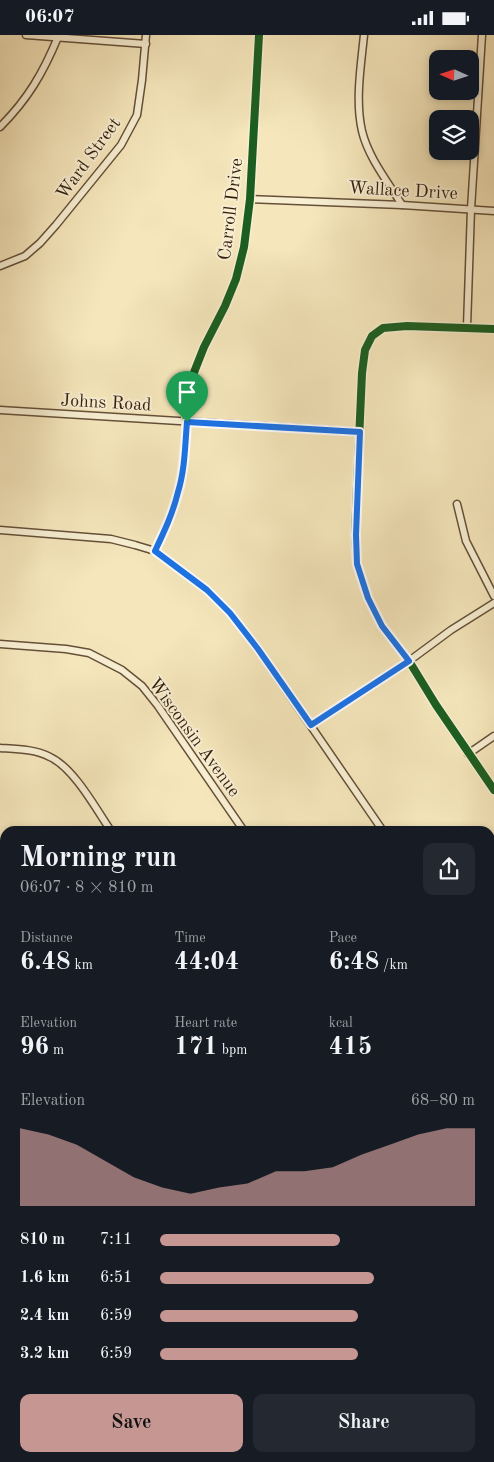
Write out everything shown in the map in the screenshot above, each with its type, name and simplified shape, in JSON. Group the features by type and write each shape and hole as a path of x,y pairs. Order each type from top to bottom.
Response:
{"street":[{"path":"26,35 146,44"},
{"name":"Ward Street","path":"0,266 25,256 40,243 120,145 137,115 146,35"},
{"name":"Carroll Drive","path":"155,551 168,523 179,491 184,458 187,422 186,406 189,385 204,347 225,306 236,279 244,247 250,199 259,35"},
{"path":"364,35 359,103 362,131 371,154 402,205"},
{"path":"482,35 471,209 494,211"},
{"path":"0,127 16,111 32,89 48,61 58,37"},
{"name":"Wallace Drive","path":"250,199 471,209 467,327"},
{"path":"494,329 407,326 383,328 372,336 365,350 362,373 356,535 357,564 368,598 382,626 409,661 468,754 494,790"},
{"name":"Johns Road","path":"0,410 360,432"},
{"path":"457,504 466,541 494,596"},
{"path":"0,530 111,539 135,545 155,551 207,590 230,613 258,649 380,826"},
{"path":"311,725 494,603"},
{"name":"Wisconsin Avenue","path":"0,644 66,649 88,653 122,670 142,686 158,706 241,826"},
{"path":"468,754 494,737"},
{"path":"0,748 31,751 49,756 61,763 70,771 108,826"}],"cycle path":[{"path":"155,551 168,523 179,491 184,458 187,422 186,406 189,385 204,347 225,306 236,279 244,247 250,199 259,35"},
{"path":"494,329 407,326 383,328 372,336 365,350 362,373 355,535 357,564 368,598 382,626 409,661 436,705 494,790"}],"route":[{"path":"187,422 360,432 357,485 357,564 368,598 382,626 409,661 311,725 258,649 230,613 207,590 155,551 168,523 179,491 187,422"}]}
